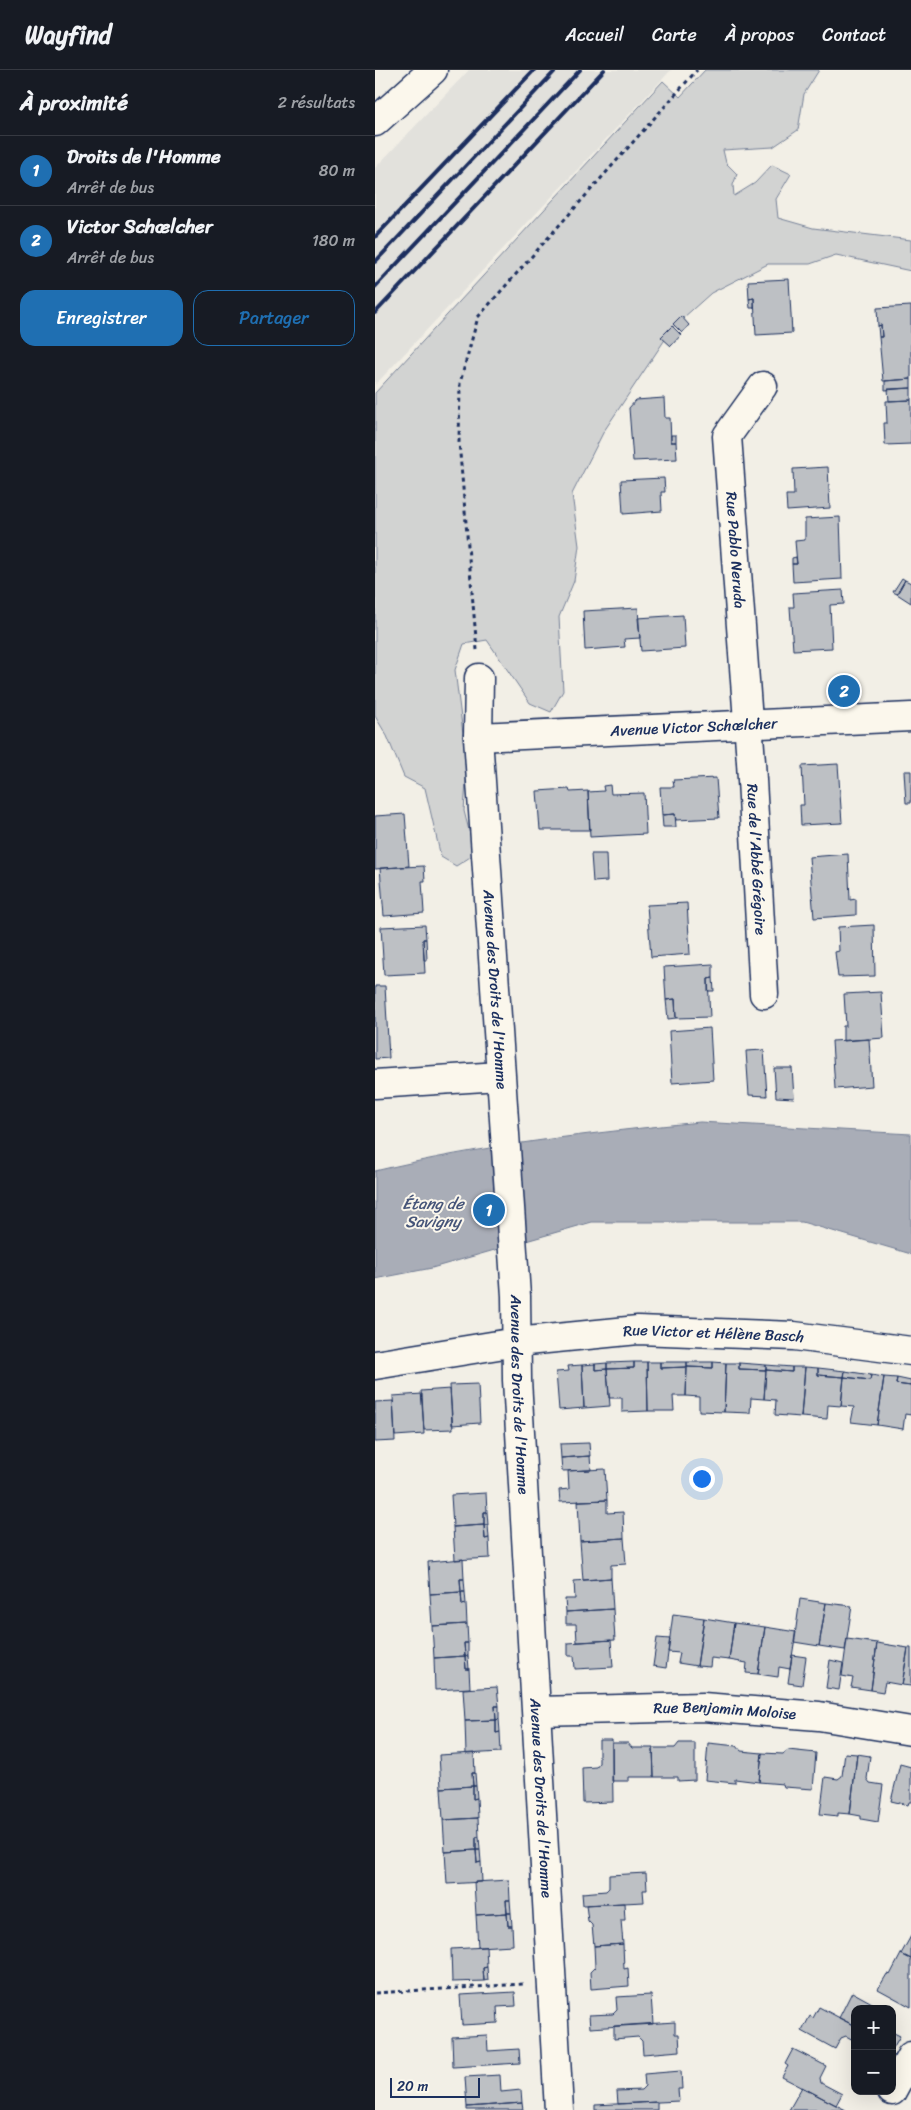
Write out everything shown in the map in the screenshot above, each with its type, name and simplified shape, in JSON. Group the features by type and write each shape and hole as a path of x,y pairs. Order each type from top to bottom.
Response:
{"street":[{"path":"375,122 433,70"},
{"name":"Rue Pablo Neruda","path":"748,725 727,436 763,386"},
{"name":"Avenue des Droits de l'Homme","path":"479,678 478,737 502,1115 516,1296 516,1342 559,2110"},
{"name":"Avenue Victor Schœlcher","path":"478,737 911,717"},
{"name":"Rue de l'Abbé Grégoire","path":"748,725 764,994"},
{"path":"375,1084 500,1076"},
{"name":"Rue Victor et Hélène Basch","path":"375,1365 516,1342 638,1330 794,1336 911,1351"},
{"name":"Rue Benjamin Moloise","path":"537,1711 703,1707 819,1716 911,1731"},
{"path":"896,2084 911,2056"},
{"path":"882,2110 890,2095"}],"path":[{"path":"479,678 459,442 460,383 478,317 697,70"},
{"path":"375,1993 553,1982"}],"shaded area":[{"path":"469,70 671,70 375,385 375,168"},
{"path":"705,70 819,70 804,94 798,130 773,147 723,150 726,163 737,174 733,185 734,196 755,183 772,165 791,174 776,199 778,218 813,228 911,240 911,271 836,255 810,264 768,264 711,293 674,326 604,431 572,494 579,546 574,581 559,617 563,691 551,712 530,703 487,640 464,644 455,670 467,766 464,811 475,854 456,866 441,857 425,788 404,777 387,736 375,716 375,393 663,81 680,97"}],"water":[{"name":"Étang de Savigny","path":"700,1122 911,1134 911,1254 802,1222 592,1222 432,1268 375,1279 375,1171 496,1147 577,1135"}],"building":[{"path":"789,279 792,333 756,335 754,298 749,299 748,281"},
{"path":"754,298 754,308 750,308 749,299"},
{"path":"911,306 911,379 883,381 879,337 882,337 881,325 878,326 877,308"},
{"path":"681,316 689,325 682,333 673,324"},
{"path":"881,325 882,337 879,337 878,326"},
{"path":"672,326 681,335 671,346 661,337"},
{"path":"911,379 911,388 885,390 885,381"},
{"path":"911,388 911,400 889,401 888,389"},
{"path":"664,398 665,418 670,418 671,442 676,442 677,459 633,461 629,408 636,400"},
{"path":"911,400 911,444 885,445 886,401"},
{"path":"671,435 676,435 676,442 671,442"},
{"path":"828,467 830,508 787,511 786,495 794,495 793,469"},
{"path":"664,478 665,492 661,492 662,511 623,514 621,480"},
{"path":"840,517 842,579 793,582 792,564 797,564 795,541 805,540 805,519"},
{"path":"796,557 797,564 792,564 792,558"},
{"path":"902,578 905,580 897,594 893,592"},
{"path":"905,580 911,583 911,603 897,594"},
{"path":"843,590 844,604 830,605 832,648 793,650 790,607 794,607 793,593"},
{"path":"638,608 640,638 624,639 625,647 585,650 583,611"},
{"path":"683,615 685,648 641,651 638,618"},
{"path":"838,764 842,823 801,825 800,805 804,805 802,766"},
{"path":"904,771 911,771 911,803 906,803"},
{"path":"716,778 719,818 676,820 675,814 662,815 660,787 674,787 673,780"},
{"path":"610,785 611,794 644,793 646,834 590,837 588,792 604,791 603,786"},
{"path":"569,789 570,792 588,791 590,830 540,830 537,791"},
{"path":"405,814 409,866 375,869 375,816"},
{"path":"675,814 676,827 663,827 662,815"},
{"path":"591,854 606,854 607,881 593,882"},
{"path":"848,854 850,900 856,899 856,915 814,918 809,857"},
{"path":"424,866 425,881 422,881 424,913 384,916 380,868"},
{"path":"687,903 690,954 651,957 647,905"},
{"path":"425,925 426,939 423,939 425,973 384,975 381,927"},
{"path":"874,925 875,976 838,977 835,952 839,951 838,927"},
{"path":"423,939 426,939 427,960 424,960"},
{"path":"713,964 713,978 708,979 710,1017 676,1018 675,999 666,1000 664,967"},
{"path":"713,978 714,991 708,991 708,979"},
{"path":"375,986 385,986 389,1058 375,1059"},
{"path":"881,992 884,1038 843,1041 843,1026 846,1026 844,994"},
{"path":"675,999 676,1018 668,1019 666,1000"},
{"path":"710,1028 713,1080 672,1083 669,1031"},
{"path":"869,1039 872,1086 835,1089 832,1041"},
{"path":"764,1050 767,1096 749,1095 746,1051"},
{"path":"774,1068 792,1068 794,1098 776,1097"},
{"path":"634,1362 634,1368 607,1369 607,1363"},
{"path":"634,1362 647,1362 648,1411 622,1412 622,1398 609,1398 607,1369 634,1368"},
{"path":"647,1362 660,1362 660,1368 687,1367 686,1396 673,1396 674,1411 648,1411"},
{"path":"660,1362 687,1362 687,1367 660,1368"},
{"path":"687,1362 713,1362 713,1368 687,1367"},
{"path":"713,1362 726,1363 724,1412 699,1411 699,1397 686,1396 687,1367 713,1368"},
{"path":"607,1363 607,1369 595,1370 595,1364"},
{"path":"726,1363 739,1363 739,1369 766,1370 764,1399 751,1398 750,1413 724,1412"},
{"path":"739,1363 766,1365 766,1370 739,1369"},
{"path":"595,1364 595,1370 607,1369 610,1406 584,1408 582,1365"},
{"path":"582,1365 584,1408 559,1410 556,1372 569,1371 568,1366"},
{"path":"766,1365 792,1367 792,1372 766,1370"},
{"path":"792,1367 805,1367 801,1417 775,1415 776,1400 764,1399 766,1370 792,1372"},
{"path":"805,1367 818,1368 818,1375 844,1377 841,1406 828,1405 827,1419 801,1417"},
{"path":"818,1368 845,1371 844,1377 818,1375"},
{"path":"845,1371 871,1375 870,1380 844,1377"},
{"path":"871,1375 884,1377 877,1425 851,1422 854,1407 841,1406 844,1377 870,1380"},
{"path":"884,1377 897,1378 896,1384 911,1386 911,1415 905,1414 903,1429 877,1425"},
{"path":"897,1378 911,1381 911,1386 896,1384"},
{"path":"478,1384 480,1423 452,1425 450,1385"},
{"path":"450,1389 453,1429 424,1430 421,1391"},
{"path":"422,1394 424,1434 395,1436 393,1396"},
{"path":"393,1401 395,1441 375,1442 375,1402"},
{"path":"589,1443 590,1456 561,1458 560,1444"},
{"path":"590,1456 591,1470 562,1471 561,1458"},
{"path":"605,1469 607,1500 560,1502 559,1490 569,1489 568,1471"},
{"path":"486,1493 487,1512 484,1512 484,1525 453,1527 451,1495"},
{"path":"607,1500 607,1513 623,1512 624,1538 580,1541 578,1501"},
{"path":"484,1512 487,1512 488,1525 484,1525"},
{"path":"484,1525 485,1539 489,1538 490,1558 455,1560 453,1527"},
{"path":"484,1525 488,1525 489,1538 485,1539"},
{"path":"624,1538 626,1564 611,1565 611,1578 583,1580 580,1541"},
{"path":"463,1559 464,1579 460,1579 461,1592 430,1594 428,1562"},
{"path":"611,1578 613,1609 566,1612 565,1599 575,1599 574,1581"},
{"path":"460,1579 464,1579 465,1592 461,1592"},
{"path":"461,1592 465,1592 466,1604 462,1605"},
{"path":"461,1592 462,1605 466,1604 467,1624 432,1626 430,1594"},
{"path":"800,1599 826,1603 819,1646 794,1642"},
{"path":"826,1603 852,1606 845,1650 819,1646"},
{"path":"613,1609 615,1640 577,1642 576,1624 566,1624 566,1612"},
{"path":"673,1614 704,1618 697,1666 678,1663 680,1653 668,1652"},
{"path":"704,1618 734,1623 729,1660 711,1658 710,1667 697,1666"},
{"path":"734,1623 765,1627 758,1674 746,1673 747,1663 729,1660"},
{"path":"467,1624 468,1643 464,1643 465,1656 434,1658 432,1626"},
{"path":"765,1627 796,1632 790,1669 779,1667 778,1677 758,1674"},
{"path":"657,1638 670,1639 666,1668 653,1666"},
{"path":"847,1639 877,1643 871,1690 851,1687 853,1678 842,1676"},
{"path":"611,1640 613,1667 575,1669 574,1656 568,1656 568,1643"},
{"path":"464,1643 468,1643 468,1656 465,1656"},
{"path":"877,1643 908,1648 902,1685 885,1682 883,1692 871,1690"},
{"path":"908,1648 911,1648 911,1686 902,1685"},
{"path":"792,1655 806,1657 802,1685 788,1683"},
{"path":"465,1656 466,1669 469,1669 470,1688 435,1690 434,1658"},
{"path":"465,1656 468,1656 469,1669 466,1669"},
{"path":"830,1660 843,1663 839,1690 826,1688"},
{"path":"497,1687 499,1706 495,1706 496,1720 465,1721 463,1689"},
{"path":"495,1706 499,1706 499,1719 496,1720"},
{"path":"499,1719 500,1732 496,1733 496,1720"},
{"path":"496,1720 496,1733 500,1732 501,1752 466,1754 465,1721"},
{"path":"599,1740 612,1740 613,1802 583,1803 582,1768 596,1767 599,1763"},
{"path":"612,1743 628,1743 632,1748 653,1748 654,1777 629,1777 629,1781 612,1781"},
{"path":"679,1743 695,1743 695,1780 678,1781 678,1777 654,1777 653,1748 675,1748"},
{"path":"708,1743 737,1746 741,1751 762,1753 759,1782 735,1779 735,1783 705,1780"},
{"path":"788,1750 816,1753 813,1789 784,1787 783,1784 759,1782 762,1753 783,1754"},
{"path":"474,1753 475,1773 472,1773 473,1786 441,1788 439,1755"},
{"path":"845,1753 857,1754 850,1814 838,1813 838,1816 820,1814 825,1777 838,1779 842,1776"},
{"path":"857,1754 870,1756 867,1779 870,1783 883,1785 878,1822 861,1819 861,1816 850,1814"},
{"path":"900,1764 911,1767 911,1802 908,1805 891,1801"},
{"path":"472,1773 475,1773 476,1786 473,1786"},
{"path":"473,1786 476,1786 477,1798 473,1799"},
{"path":"473,1786 473,1799 477,1798 478,1818 443,1820 441,1788"},
{"path":"478,1818 479,1837 476,1837 476,1850 445,1852 443,1820"},
{"path":"476,1837 479,1837 480,1850 476,1850"},
{"path":"476,1850 480,1850 481,1862 477,1863"},
{"path":"476,1850 477,1863 481,1862 482,1882 447,1884 445,1852"},
{"path":"646,1873 647,1890 643,1890 644,1902 583,1905 582,1893 606,1891 609,1888 609,1875"},
{"path":"509,1880 510,1900 506,1900 507,1913 476,1915 474,1882"},
{"path":"506,1900 510,1900 511,1913 507,1913"},
{"path":"624,1903 625,1920 621,1920 623,1944 594,1946 592,1925 588,1921 586,1905"},
{"path":"507,1913 511,1913 512,1926 508,1926"},
{"path":"507,1913 508,1926 512,1926 513,1945 478,1947 476,1915"},
{"path":"911,1936 911,1959 901,1954"},
{"path":"623,1944 624,1969 628,1968 629,1986 591,1989 590,1972 595,1967 594,1946"},
{"path":"486,1947 487,1967 483,1968 484,1981 452,1982 451,1949"},
{"path":"901,1954 911,1959 911,2007 878,1989 887,1974 890,1975"},
{"path":"487,1967 488,1980 484,1981 483,1968"},
{"path":"515,1992 516,2006 497,2007 498,2023 462,2025 460,1995"},
{"path":"852,1992 876,2005 851,2005 851,2024 839,2018"},
{"path":"651,1995 653,2024 590,2028 589,2015 613,2014 617,2010 616,1997"},
{"path":"819,2007 851,2024 851,2039 846,2036 841,2038 835,2049 802,2031 810,2016 813,2018"},
{"path":"675,2022 675,2034 679,2034 680,2051 643,2054 642,2041 638,2037 614,2039 614,2026"},
{"path":"896,2034 900,2036 896,2043"},
{"path":"487,2035 488,2051 519,2049 520,2063 453,2067 452,2037"},
{"path":"793,2049 826,2066 820,2078 821,2083 842,2094 836,2105 782,2077 788,2066 785,2064"},
{"path":"681,2071 682,2089 678,2089 679,2101 618,2104 617,2091 641,2090 645,2086 644,2074"},
{"path":"500,2075 501,2092 521,2090 522,2103 467,2107 465,2077"},
{"path":"802,2087 836,2105 846,2110 789,2110"},
{"path":"657,2102 657,2110 595,2110 595,2105"},
{"path":"522,2103 523,2110 467,2110 467,2107"}],"railway":[{"path":"375,237 534,70"},
{"path":"375,262 556,70"},
{"path":"375,287 580,70"},
{"path":"375,313 604,70"}],"place":[{"name":"Victor Schœlcher","path":"844,691"},
{"name":"Droits de l'Homme","path":"489,1210"}]}
